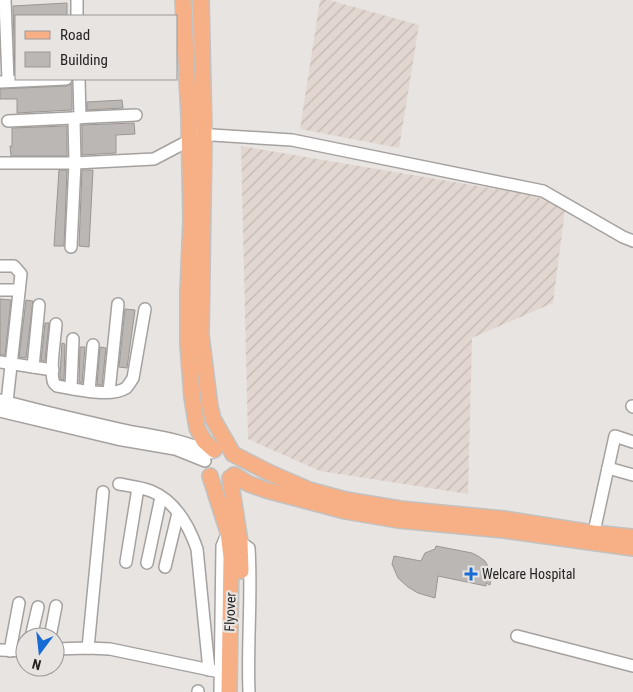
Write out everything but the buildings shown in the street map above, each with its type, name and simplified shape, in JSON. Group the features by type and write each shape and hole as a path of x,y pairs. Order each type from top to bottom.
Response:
{"main road":[{"path":"183,0 194,136 201,335 213,419 235,457 237,466 232,476 223,480 216,480 207,472 210,455 197,428 191,389 188,336 188,291 194,136 201,0"},
{"path":"210,455 224,449 270,473 309,490 346,500 400,509 504,519 633,548"},
{"name":"Flyover","path":"210,476 236,558 236,692"},
{"path":"232,476 266,490 345,511 398,520 592,538 633,537"},
{"name":"Flyover","path":"229,692 236,558 240,542 232,476"}],"street":[{"path":"5,0 8,40 4,82 45,80"},
{"path":"0,1 16,0"},
{"path":"77,0 77,15"},
{"path":"71,247 78,80"},
{"path":"8,121 136,116"},
{"path":"0,163 154,159 194,136 292,140 543,192 633,241"},
{"path":"0,266 14,266 19,270 19,290 5,363 2,409 117,439 210,455"},
{"path":"0,290 19,290"},
{"path":"109,392 118,304"},
{"path":"33,367 39,305"},
{"path":"56,324 52,370 54,384 89,391 117,391 126,387 133,378 145,309"},
{"path":"71,388 73,339"},
{"path":"89,391 93,345"},
{"path":"5,363 52,370"},
{"path":"592,538 615,436 633,442"},
{"path":"608,468 633,475"},
{"path":"119,484 150,491 162,497 178,512 192,533 197,549 214,671 220,692"},
{"path":"126,562 138,488"},
{"path":"88,648 103,492"},
{"path":"147,563 162,497"},
{"path":"165,567 178,512"},
{"path":"214,671 222,546 228,532"},
{"path":"240,542 249,548 251,581 248,648 249,692"},
{"path":"5,651 19,603"},
{"path":"52,627 56,606"},
{"path":"33,627 38,607"},
{"path":"517,636 633,666"},
{"path":"65,649 88,648 118,651 214,671"}],"shaded area":[{"path":"320,0 329,0 419,25 399,148 300,129"},
{"path":"241,146 536,196 565,210 553,303 472,338 468,494 320,471 248,439"}],"place":[{"name":"Welcare Hospital","path":"471,574"}]}
